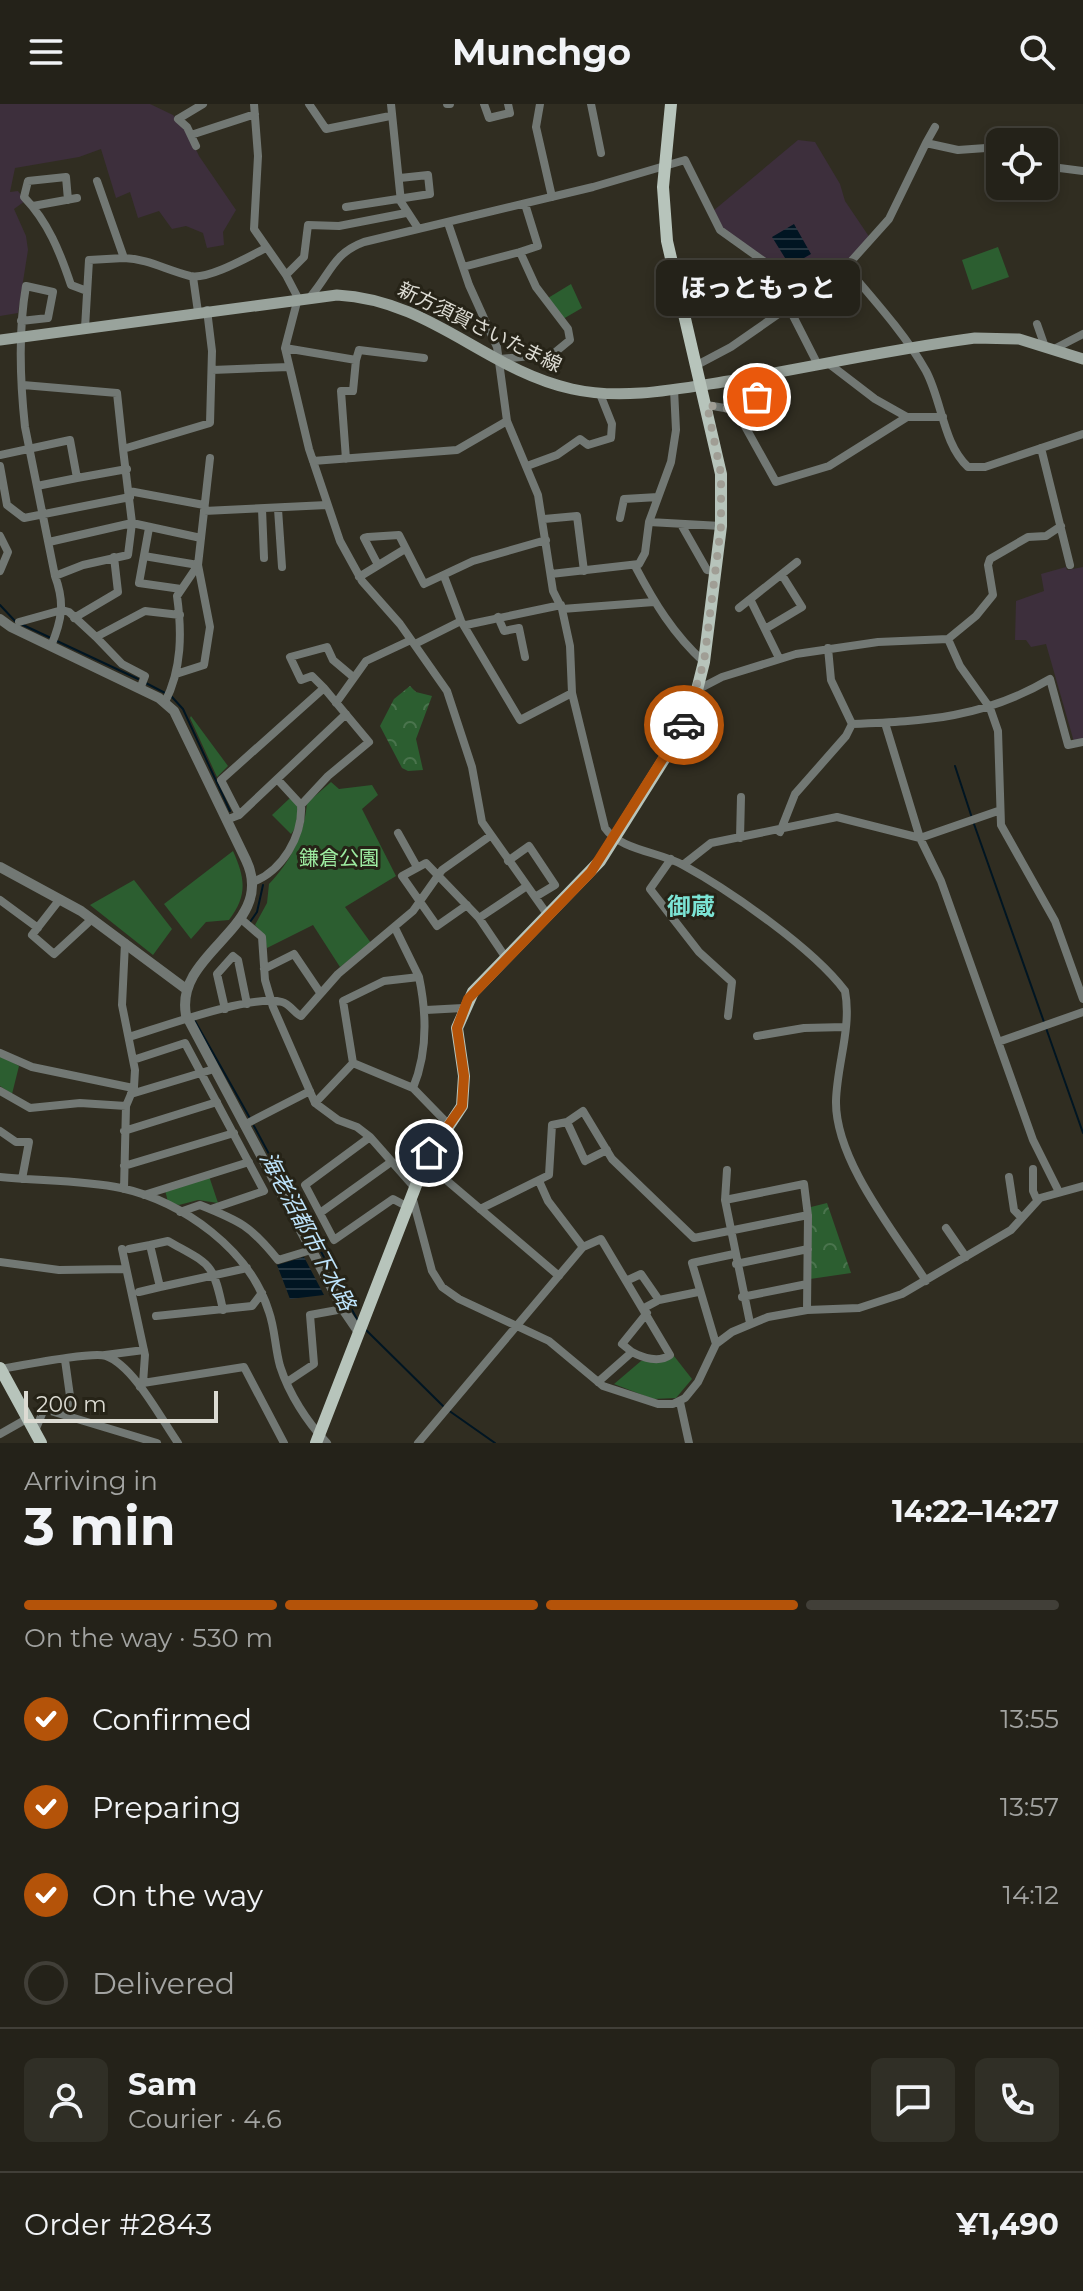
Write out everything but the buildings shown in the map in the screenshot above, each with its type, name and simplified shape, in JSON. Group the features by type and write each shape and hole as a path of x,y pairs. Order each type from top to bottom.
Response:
{"main road":[{"path":"320,1440 425,1162 450,1126 464,1096 457,1028 463,1008 547,914 591,872 678,737 697,690 704,662 721,526 721,474 667,241 664,165 671,104"},
{"name":"新方須賀さいたま線","path":"0,340 311,296 337,295 387,301 551,383 600,394 702,385 990,337 1050,346 1083,359"},
{"path":"0,1368 37,1439"},
{"path":"0,1381 37,1439"}],"street":[{"path":"196,146 178,116 203,104"},
{"path":"309,104 326,129 390,116"},
{"path":"391,104 401,201 418,228"},
{"path":"484,104 489,118 510,113 508,104"},
{"path":"540,104 536,127 552,197"},
{"path":"591,104 601,153"},
{"path":"191,135 255,109 258,156 254,229 298,298 285,348 313,461 340,541 359,577 413,642 447,691 472,767 482,822 547,914"},
{"path":"697,365 789,308 846,267 889,219 935,127"},
{"path":"926,143 958,150 986,148"},
{"path":"311,296 344,250 685,160 720,230 783,275 799,301"},
{"path":"1058,168 1083,171"},
{"path":"346,207 401,201 430,194 428,175 400,178"},
{"path":"33,206 72,199 66,177 28,181 24,197 57,244 71,285 87,291"},
{"path":"97,181 124,258"},
{"path":"463,267 538,246 525,204"},
{"path":"286,275 304,257 308,225 339,226 406,213"},
{"path":"448,223 500,359 501,400 544,519 551,574 570,646 572,693 602,820 614,839 683,865 768,923 835,978 845,991 845,1027 836,1098 839,1126 866,1187 926,1281"},
{"path":"85,328 89,260 146,259 193,277 230,266 266,248"},
{"path":"500,359 553,354 570,340 568,329 536,287 520,252"},
{"path":"846,267 911,349 931,382 960,460 968,467 985,467 1083,434"},
{"path":"123,449 210,423 212,370 193,277"},
{"path":"21,321 48,318 53,292 26,286 21,321 23,385 30,448 55,576 64,598 51,646"},
{"path":"789,308 823,364 907,417 943,417"},
{"path":"1037,324 1050,346 1083,334"},
{"path":"285,348 356,360"},
{"path":"346,459 341,391 353,391 359,350 424,358"},
{"path":"212,370 289,367"},
{"path":"707,405 736,410 779,384 778,372"},
{"path":"23,385 117,393 132,523 128,555 55,576"},
{"path":"551,574 635,566 645,553 649,522 671,462 676,430 674,389"},
{"path":"527,466 557,455 580,439 588,445 611,438 612,424 600,394"},
{"path":"736,410 776,482 829,466 907,417"},
{"path":"313,461 457,450 507,421"},
{"path":"0,455 70,440 77,478"},
{"path":"1041,448 1070,565"},
{"path":"176,674 204,665 210,627 198,565 210,458"},
{"path":"0,466 7,505 24,518 130,494 204,508 278,509 327,505"},
{"path":"37,486 127,469"},
{"path":"620,518 624,499 658,497"},
{"path":"262,509 264,558"},
{"path":"278,509 282,567"},
{"path":"544,519 577,516 584,571"},
{"path":"649,522 721,526"},
{"path":"49,542 132,523 201,538"},
{"path":"682,526 707,570 715,571"},
{"path":"697,690 722,677 779,658 828,648 948,639 976,616 993,595 988,565 990,559 1028,537 1046,536 1061,526"},
{"path":"149,528 139,583 181,589"},
{"path":"378,565 364,538 399,535 424,584 473,561 546,540"},
{"path":"0,536 8,552 0,571"},
{"path":"359,577 405,549"},
{"path":"144,556 198,565"},
{"path":"74,618 118,592 114,557"},
{"path":"739,608 797,562"},
{"path":"198,565 177,596 180,615 176,674 168,696 251,870 253,882 252,898 241,919 186,989 187,1019 214,1069 249,1122 343,1309 361,1325"},
{"path":"635,566 681,642 704,662"},
{"path":"765,629 802,607 782,575"},
{"path":"444,576 463,623 520,720 572,693"},
{"path":"751,601 779,658"},
{"path":"336,703 352,676 375,655 463,623 561,607 654,602"},
{"path":"19,622 62,610 96,637 122,664 145,676 140,689"},
{"path":"96,637 145,611 180,615"},
{"path":"498,617 504,631 519,628 525,657"},
{"path":"0,619 140,689 168,696"},
{"path":"948,639 960,666 990,708 998,731 998,811 1001,825 1055,921 1083,999"},
{"path":"253,882 275,870 283,859 299,832 301,805 328,776 369,742 312,676 301,680 290,657 327,647 333,660 352,676"},
{"path":"828,648 831,680 852,724"},
{"path":"852,724 948,718 990,708 1050,679 1068,745 1083,742"},
{"path":"239,815 221,780 324,688"},
{"path":"226,820 239,815 346,714"},
{"path":"885,723 920,838 941,881 1033,1140 1059,1192"},
{"path":"780,832 795,794 846,736 852,724"},
{"path":"278,780 301,805"},
{"path":"740,838 741,797"},
{"path":"683,865 711,843 780,832 837,817 920,838 998,811"},
{"path":"398,833 417,867"},
{"path":"129,1037 247,1004 272,1001 287,1004 301,1016 319,991 395,928 420,902 438,874 490,836"},
{"path":"508,861 529,846 555,885 535,897"},
{"path":"671,859 650,889 699,952 732,982 728,1016"},
{"path":"467,905 437,926 402,876 426,863 438,874 467,905 479,918 506,958"},
{"path":"0,867 92,919 186,989"},
{"path":"479,918 527,886"},
{"path":"60,899 32,935 54,954 92,919"},
{"path":"0,900 38,928"},
{"path":"241,919 262,937 264,969 272,1001 315,1103 370,1137 391,1162 412,1197 432,1271 442,1287 515,1327 549,1341 598,1382 643,1402 680,1402 698,1382 716,1344 750,1323 807,1310 875,1304 926,1281 1011,1230 1037,1200 1083,1186"},
{"path":"395,928 419,977 426,1010 423,1060 413,1088"},
{"path":"124,1189 124,1131 126,1106 132,1091 133,1060 122,1005 125,943"},
{"path":"264,969 294,954 319,991"},
{"path":"225,1009 217,974 233,956 238,960 247,1004"},
{"path":"353,1063 343,1001 384,981 419,977"},
{"path":"426,1010 463,1008"},
{"path":"998,1042 1083,1012"},
{"path":"757,1036 814,1027 845,1027"},
{"path":"133,1060 185,1043 264,1191 211,1209"},
{"path":"0,1053 32,1067 132,1091 214,1069"},
{"path":"353,1063 413,1088 450,1126"},
{"path":"315,1103 353,1063"},
{"path":"0,1091 30,1108 80,1103 126,1106"},
{"path":"249,1122 310,1091"},
{"path":"124,1131 217,1102"},
{"path":"480,1209 549,1175 552,1125 567,1122 583,1111 607,1150 683,1231 697,1238 808,1215"},
{"path":"567,1122 585,1161 607,1150"},
{"path":"0,1131 16,1142 29,1142 22,1179"},
{"path":"124,1166 234,1133"},
{"path":"370,1137 305,1185 334,1240 393,1199 412,1197"},
{"path":"143,1196 249,1162"},
{"path":"320,1213 391,1162"},
{"path":"425,1162 559,1276"},
{"path":"1033,1169 1033,1191 1037,1200"},
{"path":"727,1170 725,1200 742,1297 750,1323"},
{"path":"1,1177 124,1189 180,1212 215,1236 247,1268 262,1293 287,1382 320,1440"},
{"path":"1009,1177 1014,1210 1022,1218"},
{"path":"539,1181 548,1201 583,1247"},
{"path":"725,1200 804,1184 808,1215 807,1310"},
{"path":"180,1212 200,1205 254,1230 278,1260 311,1250"},
{"path":"946,1228 966,1257"},
{"path":"421,1442 583,1247 601,1239 628,1280 645,1310 670,1355 665,1359 643,1358 622,1344 645,1310 659,1300 698,1292 703,1294 716,1344"},
{"path":"141,1385 144,1350 126,1269 125,1249 168,1241 209,1264 216,1275 223,1310"},
{"path":"150,1245 160,1287"},
{"path":"698,1292 692,1263 808,1249"},
{"path":"0,1262 59,1270 126,1269"},
{"path":"139,1292 247,1268"},
{"path":"628,1280 641,1274 659,1300"},
{"path":"742,1297 807,1284"},
{"path":"156,1316 252,1306 262,1293"},
{"path":"287,1382 314,1364 310,1315 343,1309"},
{"path":"0,1368 144,1350"},
{"path":"598,1382 632,1352"},
{"path":"104,1355 141,1385 178,1443"},
{"path":"65,1360 69,1414"},
{"path":"141,1385 244,1367 284,1443"},
{"path":"680,1402 689,1443"},
{"path":"37,1439 44,1409 69,1414 157,1443"},
{"path":"0,1434 23,1421"}],"shaded area":[{"path":"0,104 150,104 173,115 186,128 199,156 236,210 223,232 224,245 207,248 203,233 186,226 172,229 159,211 138,218 130,192 116,198 101,149 79,157 15,168 10,192 18,191 25,201 14,209 26,236 28,250 18,313 0,316"},
{"path":"798,140 815,142 840,184 845,201 870,238 848,262 800,296 784,272 724,231 713,211"},
{"path":"1066,567 1067,570 1083,567 1083,739 1074,742 1046,644 1031,647 1026,640 1015,640 1016,601 1044,591 1041,574"}],"green space":[{"path":"998,247 1009,277 972,290 962,260"},
{"path":"571,284 582,308 563,319 548,298"},
{"path":"410,686 416,692 432,696 416,739 423,770 408,771 402,768 380,726 394,699"},
{"path":"190,718 228,766 217,777"},
{"name":"鎌倉公園","path":"331,782 339,789 372,785 378,795 362,809 396,876 345,907 371,943 340,967 313,925 267,948 264,935 255,925 267,903 269,884 295,847 307,803"},
{"path":"290,798 298,806 296,827 291,834 272,815"},
{"path":"233,851 243,886 235,911 229,920 206,922 191,939 164,904"},
{"path":"134,880 172,929 153,955 90,905"},
{"path":"0,1055 19,1066 12,1094 0,1086"},
{"path":"209,1176 218,1203 198,1200 179,1205 168,1202 165,1190"},
{"path":"827,1203 851,1273 810,1279 811,1207"},
{"path":"674,1356 692,1379 676,1398 653,1399 614,1384 641,1361 666,1360"}],"water":[{"path":"794,224 811,254 790,266 772,237"},
{"path":"304,1257 324,1295 290,1299 277,1265"}],"waterway":[{"name":"海老沼都市下水路","path":"0,605 15,621"},
{"name":"海老沼都市下水路","path":"21,624 51,638"},
{"name":"海老沼都市下水路","path":"57,641 138,679"},
{"name":"海老沼都市下水路","path":"144,682 167,694"},
{"name":"海老沼都市下水路","path":"172,697 183,709 230,811"},
{"path":"955,766 972,818"},
{"path":"974,824 1044,1022"},
{"name":"海老沼都市下水路","path":"250,922 257,912 263,885"},
{"name":"海老沼都市下水路","path":"195,1021 251,1120"},
{"path":"1046,1028 1083,1133"},
{"name":"海老沼都市下水路","path":"254,1126 358,1321"},
{"name":"海老沼都市下水路","path":"365,1329 443,1406"},
{"name":"海老沼都市下水路","path":"448,1410 495,1443"}],"way so far":[{"path":"684,725 697,690 708,642 721,526 721,474 707,405 736,410 757,397"}],"place":[{"name":"ほっともっと","path":"757,397"}],"district":[{"name":"御蔵","path":"691,907"}],"route":[{"path":"429,1153 462,1106 464,1076 457,1028 468,999 600,861 684,725"}]}
